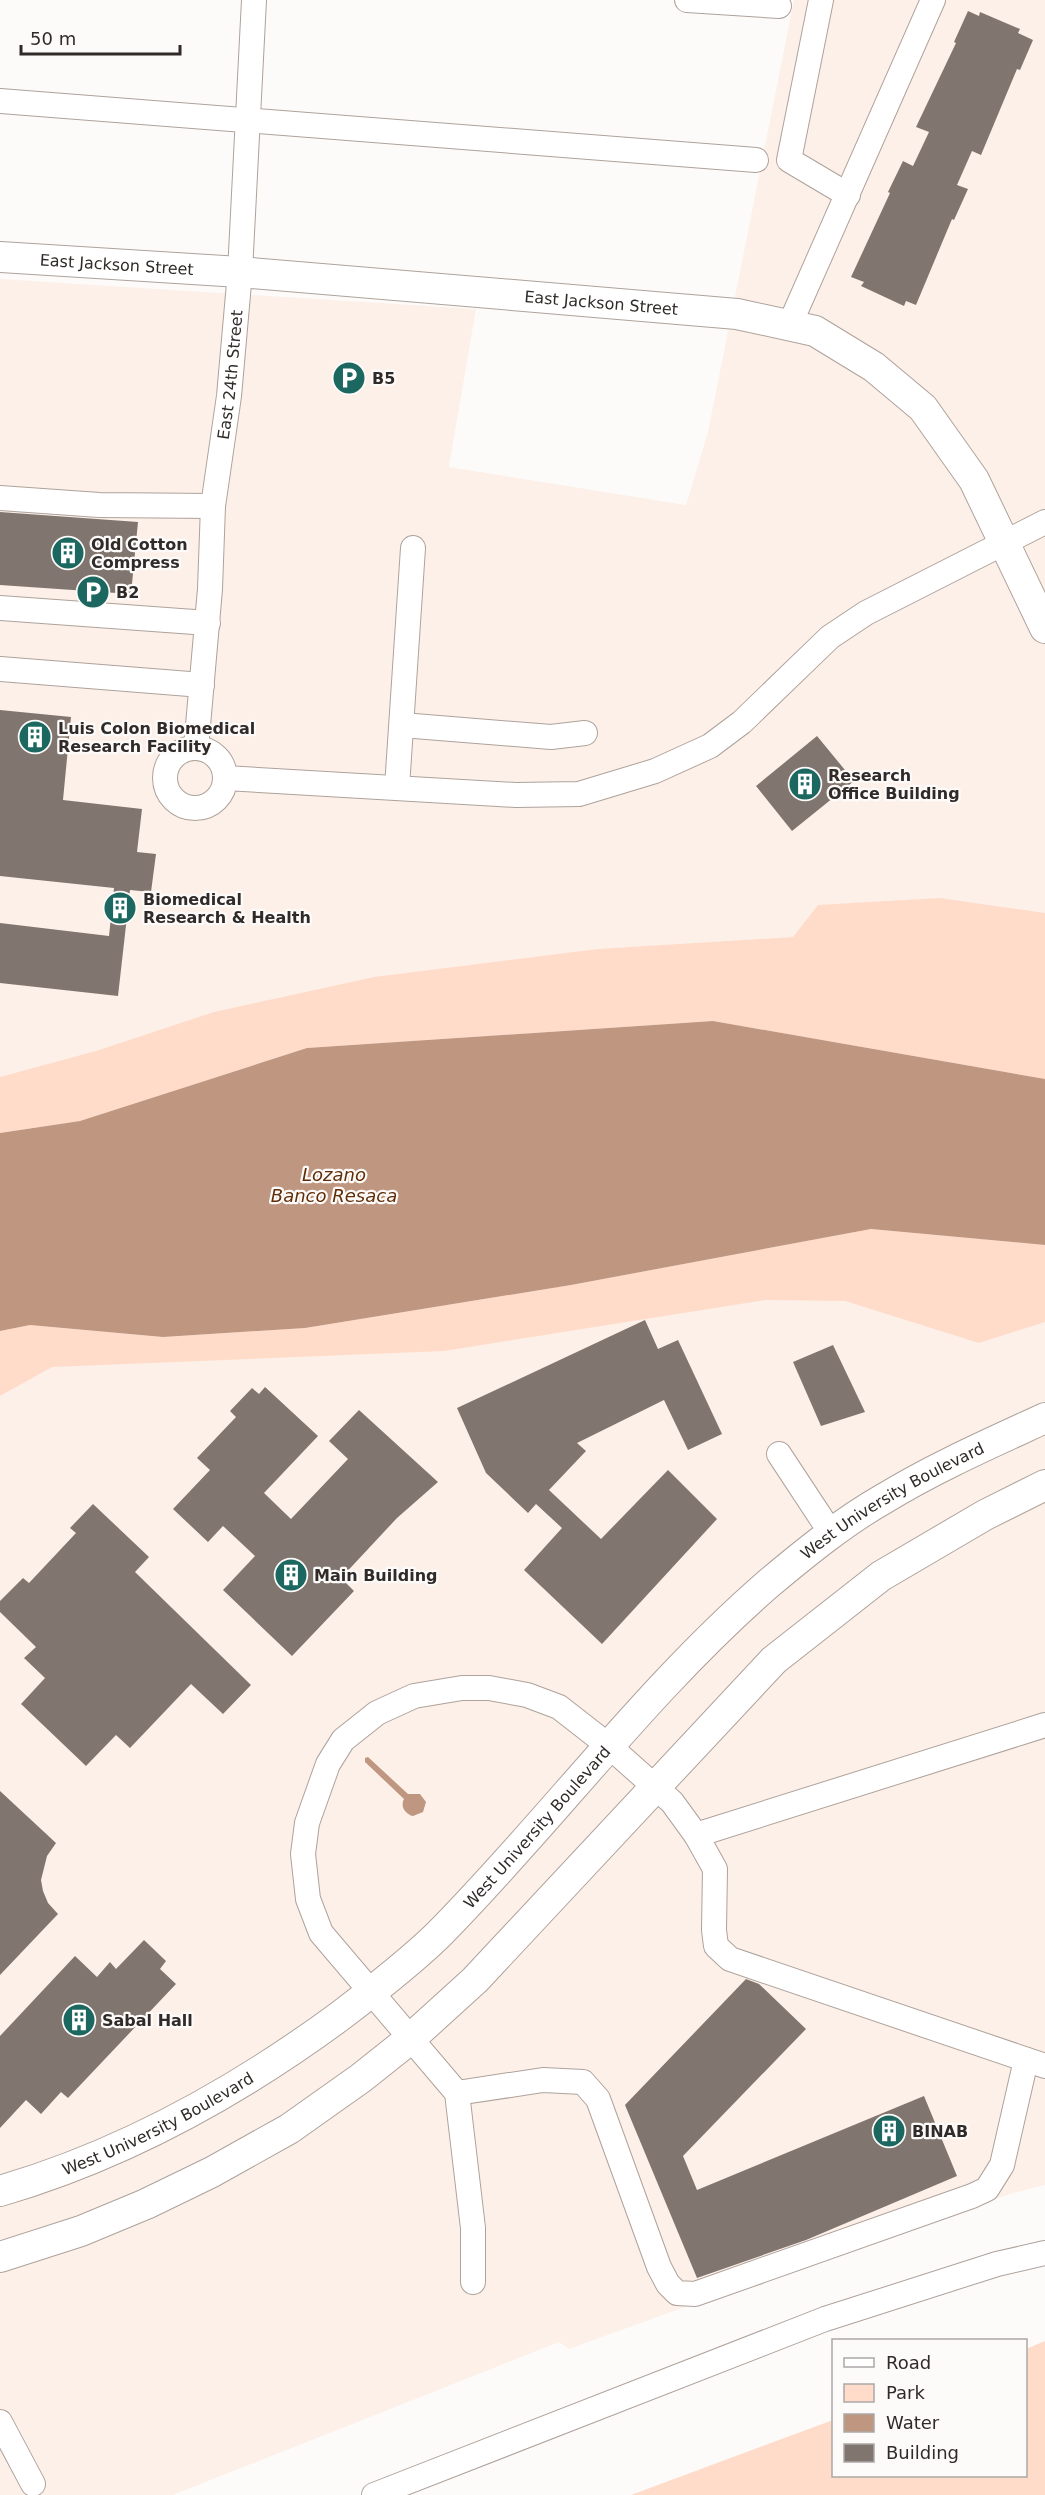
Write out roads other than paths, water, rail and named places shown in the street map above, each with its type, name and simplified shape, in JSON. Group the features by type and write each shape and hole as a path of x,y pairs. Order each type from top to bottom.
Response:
{"main road":[{"name":"East Jackson Street","path":"0,257 240,272 737,314 815,331 874,367 923,408 974,480 1045,628"},
{"name":"West University Boulevard","path":"0,2191 67,2168 171,2122 267,2067 372,1992 435,1938 717,1629 770,1583 831,1533 884,1498 936,1470 1045,1418"},
{"path":"0,2257 81,2231 146,2204 212,2172 289,2129 361,2078 410,2039 483,1973 774,1660 881,1576 985,1515 1045,1485"}],"street":[{"name":"East 24th Street","path":"196,748 208,623 213,506 229,396 240,272 254,0"},
{"path":"687,0 779,6"},
{"path":"821,0 789,160 848,195"},
{"path":"790,324 933,0"},
{"path":"0,101 756,160"},
{"path":"0,498 99,505 213,506"},
{"path":"225,778 516,795 579,794 655,771 710,746 742,722 830,636 866,613 1045,522"},
{"path":"397,787 413,548"},
{"path":"0,608 208,623"},
{"path":"0,669 202,685"},
{"path":"402,725 551,737 585,733"},
{"path":"196,748 204,749 217,757 225,778 219,796 204,807 185,807 170,796 166,787 166,768 178,753 196,748"},
{"path":"779,1454 831,1533"},
{"path":"457,2093 543,2080 583,2082 598,2098 659,2267 668,2284 677,2293 695,2294 987,2189 1002,2165 1036,2063 730,1959 716,1946 715,1869 696,1835 672,1802 609,1746 559,1707 526,1695 489,1688 445,1689 414,1696 377,1713 343,1740 328,1764 318,1789 307,1823 303,1854 308,1899 321,1933 457,2093 473,2228 473,2282"},
{"path":"696,1835 1045,1725"},
{"path":"374,2495 825,2319 997,2264 1045,2253"},
{"path":"0,2422 33,2484"}],"water":[{"name":"Lozano Banco Resaca","path":"713,1021 1045,1079 1045,1245 871,1229 571,1285 305,1328 163,1337 30,1325 0,1331 0,1133 80,1121 307,1048"},
{"path":"368,1757 408,1794 420,1794 426,1802 423,1812 413,1816 406,1812 403,1807 404,1799 365,1762 365,1758"}],"place":[{"name":"B5","path":"349,378"},
{"name":"Old Cotton Compress","path":"68,553"},
{"name":"B2","path":"93,592"},
{"name":"Luis Colon Biomedical Research Facility","path":"35,737"},
{"name":"Research Office Building","path":"805,784"},
{"name":"Biomedical Research & Health","path":"120,908"},
{"name":"Main Building","path":"291,1575"},
{"name":"Sabal Hall","path":"79,2020"},
{"name":"BINAB","path":"889,2131"}]}
